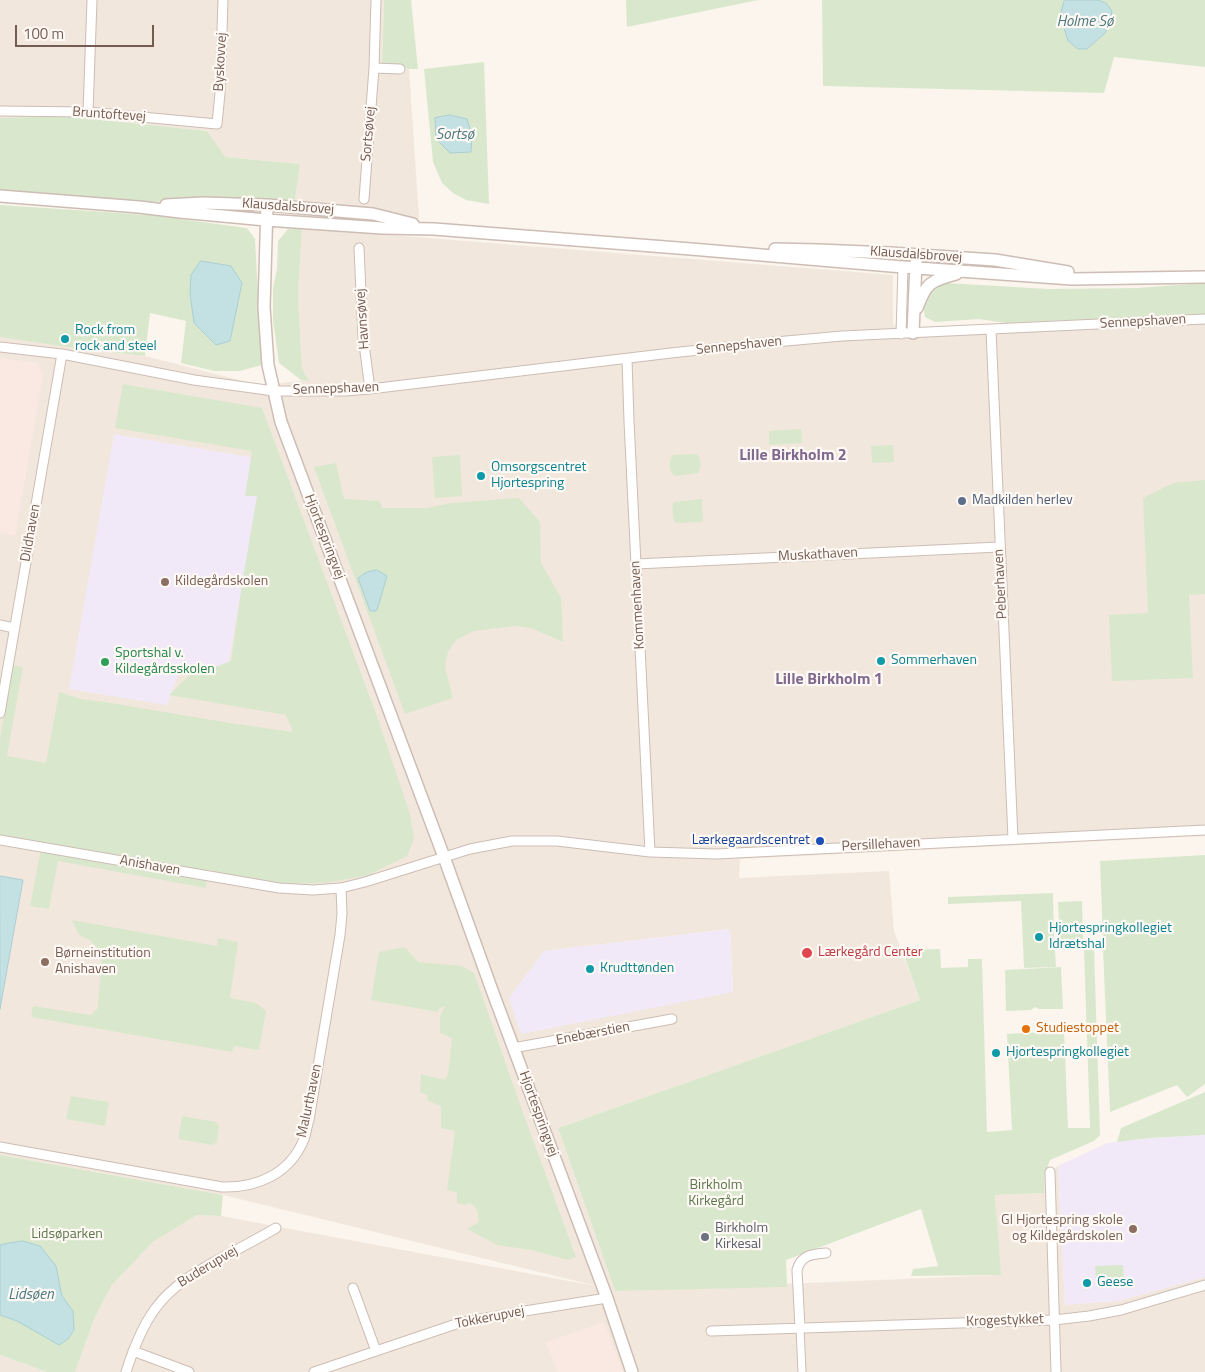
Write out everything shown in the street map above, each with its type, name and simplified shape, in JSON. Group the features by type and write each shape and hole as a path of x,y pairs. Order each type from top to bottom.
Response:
{"street":[{"path":"88,112 92,0"},
{"name":"Byskovvej","path":"217,124 223,0"},
{"name":"Sortsøvej","path":"364,199 374,68 376,0"},
{"path":"374,68 400,70"},
{"name":"Bruntoftevej","path":"0,111 88,112 217,124"},
{"name":"Klausdalsbrovej","path":"3,196 266,220 382,228 434,229 1072,279 1205,277"},
{"name":"Klausdalsbrovej","path":"139,207 203,203 267,205 373,214 434,229"},
{"name":"Hjortespringvej","path":"267,205 264,308 268,366 281,422 607,1298 632,1372"},
{"name":"Havnsøvej","path":"359,248 363,337 370,389"},
{"name":"Klausdalsbrovej","path":"691,249 818,250 995,260 1063,271 1140,278"},
{"path":"901,334 903,267 916,255"},
{"path":"913,333 916,255"},
{"path":"913,317 923,291 931,282 965,271"},
{"name":"Sennepshaven","path":"0,347 62,354 194,380 274,390 345,391 764,343 842,336 1205,319"},
{"name":"Peberhaven","path":"991,330 1013,839"},
{"name":"Dildhaven","path":"0,713 62,354"},
{"name":"Kommenhaven","path":"627,359 650,852"},
{"name":"Muskathaven","path":"636,564 999,547"},
{"path":"0,625 14,628"},
{"name":"Persillehaven","path":"444,857 470,848 512,841 557,840 650,852 731,853 1205,830"},
{"name":"Anishaven","path":"0,840 279,888 313,890 341,888"},
{"path":"341,888 444,857"},
{"name":"Malurthaven","path":"0,1146 222,1188 237,1188 251,1185 265,1180 278,1172 298,1151 309,1120 340,935 342,914 341,888"},
{"name":"Enebærstien","path":"513,1048 672,1019"},
{"path":"1050,1172 1056,1372"},
{"name":"Buderupvej","path":"126,1372 144,1327 166,1295 196,1271 276,1228"},
{"path":"802,1372 798,1265 808,1255 826,1253"},
{"name":"Krogestykket","path":"711,1331 1054,1320 1121,1310 1205,1285"},
{"path":"353,1288 376,1351"},
{"name":"Tokkerupvej","path":"314,1372 459,1323 607,1298"},
{"path":"133,1351 189,1372"}],"shaded area":[{"path":"0,0 384,0 382,62 409,69 419,219 364,207 295,201 300,164 224,157 207,131 65,116 0,118"},
{"path":"0,223 42,339 88,350 145,356 259,385 308,380 302,368 298,295 302,228 893,275 893,325 941,332 1205,315 1205,836 740,859 739,878 889,871 894,931 920,1000 558,1128 615,1291 1000,1275 995,1195 1044,1193 1044,1176 1058,1166 1065,1304 1118,1301 1205,1277 1205,1372 75,1372 95,1317 112,1285 153,1242 197,1215 221,1216 601,1287 223,1195 0,1155","holes":["730,929 733,992 545,951"]},
{"path":"0,358 38,363 43,376 15,536 0,533"},
{"name":"Kildegårdskolen","path":"114,434 250,457 258,494 227,673 180,670 167,705 69,689"},
{"path":"730,929 733,992 521,1034 509,998 544,951"},
{"name":"Gl Hjortespring skole og Kildegårdskolen","path":"1205,1135 1205,1277 1118,1301 1065,1305 1058,1166 1107,1143"},
{"path":"604,1322 623,1372 557,1372 546,1342"},
{"path":"0,1355 47,1372 0,1372"}],"green space":[{"path":"384,0 411,0 418,69 382,63"},
{"path":"626,0 758,0 627,27"},
{"path":"822,0 1066,0 1064,1 1106,3 1098,0 1205,0 1205,67 1114,57 1104,93 823,86"},
{"path":"484,62 489,204 466,200 453,193 442,183 433,162 424,69"},
{"path":"65,116 207,131 225,157 300,164 295,201 204,199 136,203 0,192 0,118"},
{"path":"0,205 150,215 247,228 255,239 262,365 240,371 214,371 181,363 186,321 150,313 145,356 0,337"},
{"path":"302,228 298,295 302,368 309,381 301,380 279,363 273,320 273,288 277,269 278,241 288,229"},
{"path":"946,283 1048,289 1138,288 1205,283 1205,314 1006,323 979,319 935,322 925,317 923,303 934,287"},
{"path":"123,384 262,408 378,719 410,814 414,839 407,856 366,876 325,883 278,884 208,870 206,888 58,861 49,909 30,906 42,843 0,836 0,740 12,665 23,667 7,756 46,763 59,692 81,699 293,732 286,715 169,695 193,672 231,661 257,496 245,496 252,451 115,428"},
{"path":"801,429 802,443 769,445 769,431"},
{"path":"893,445 894,462 872,463 871,446"},
{"path":"697,454 700,464 698,473 675,476 673,474 670,469 670,463 673,455"},
{"path":"460,455 462,496 435,498 432,457"},
{"path":"336,463 344,499 380,501 382,508 427,508 451,503 519,498 540,522 541,563 561,598 563,642 531,628 515,626 474,631 456,640 448,652 445,667 453,698 405,714 314,467"},
{"path":"1205,480 1205,594 1189,595 1193,678 1112,681 1109,615 1148,613 1143,498 1173,483"},
{"path":"702,499 703,522 677,523 674,521 672,505 674,502"},
{"name":"Birkholm Kirkegård","path":"1205,855 1205,1084 1187,1097 1177,1085 1110,1112 1103,949 1094,949 1100,1135 1094,1141 1050,1160 1044,1176 1044,1193 995,1195 1001,1275 911,1276 913,1269 938,1266 921,1209 786,1260 787,1287 615,1291 558,1128 920,1000 902,950 940,949 941,968 968,967 968,959 982,959 987,1132 1012,1130 1007,1034 1064,1031 1068,1128 1090,1128 1084,950 1055,950 1056,967 1024,968 1021,901 948,904 948,897 1053,893 1054,941 1103,939 1100,861"},
{"path":"1082,901 1083,939 1060,940 1058,902"},
{"path":"72,920 217,946 218,938 238,942 230,998 256,1003 266,1011 259,1050 234,1046 232,1052 31,1017 33,1006 91,1015 98,1008 102,954 90,940 79,935"},
{"path":"405,947 418,962 462,966 474,973 576,1257 568,1260 531,1250 497,1245 467,1229 479,1222 477,1209 470,1203 465,1205 457,1203 457,1193 447,1190 455,1131 441,1128 441,1106 428,1101 427,1095 420,1092 421,1074 445,1080 448,1074 452,1038 440,1033 440,1016 445,1006 438,1009 438,1012 371,1000 379,952"},
{"path":"1061,967 1063,1009 1039,1009 1035,1007 1031,1010 1006,1011 1005,970"},
{"path":"1205,1092 1205,1135 1117,1142 1121,1128"},
{"path":"71,1096 109,1102 105,1126 66,1119"},
{"path":"182,1116 216,1122 219,1126 217,1142 212,1145 178,1139"},
{"name":"Lidsøparken","path":"0,1155 223,1195 221,1216 197,1215 153,1242 112,1285 95,1317 75,1372 47,1372 0,1355"},
{"path":"1123,1265 1124,1279 1096,1280 1095,1266"}],"water":[{"name":"Holme Sø","path":"1098,0 1106,3 1112,11 1110,23 1105,33 1087,49 1078,49 1068,41 1060,16 1064,1"},
{"name":"Sortsø","path":"450,115 467,119 472,135 471,152 450,153 436,139 435,118"},
{"path":"201,261 231,266 242,283 230,341 216,345 194,323 190,294 191,275"},
{"path":"377,570 387,576 378,607 376,611 370,611 358,578 367,572"},
{"path":"0,876 23,880 0,1009"},
{"name":"Lidsøen","path":"23,1241 40,1246 56,1266 62,1296 73,1311 74,1330 68,1339 59,1345 17,1321 0,1315 0,1245"}],"place":[{"name":"Rock from rock and steel","path":"65,339"},
{"name":"Omsorgscentret Hjortespring","path":"481,476"},
{"name":"Madkilden herlev","path":"962,501"},
{"name":"Kildegårdskolen","path":"165,582"},
{"name":"Sommerhaven","path":"881,661"},
{"name":"Sportshal v. Kildegårdsskolen","path":"105,662"},
{"name":"Lærkegaardscentret","path":"820,841"},
{"name":"Hjortespringkollegiet Idrætshal","path":"1039,937"},
{"name":"Lærkegård Center","path":"807,953"},
{"name":"Børneinstitution Anishaven","path":"45,962"},
{"name":"Krudttønden","path":"590,969"},
{"name":"Studiestoppet","path":"1026,1029"},
{"name":"Hjortespringkollegiet","path":"996,1053"},
{"name":"Gl Hjortespring skole og Kildegårdskolen","path":"1133,1229"},
{"name":"Birkholm Kirkesal","path":"705,1237"},
{"name":"Geese","path":"1087,1283"}],"district":[{"name":"Lille Birkholm 2","path":"793,456"},
{"name":"Lille Birkholm 1","path":"829,680"}]}
